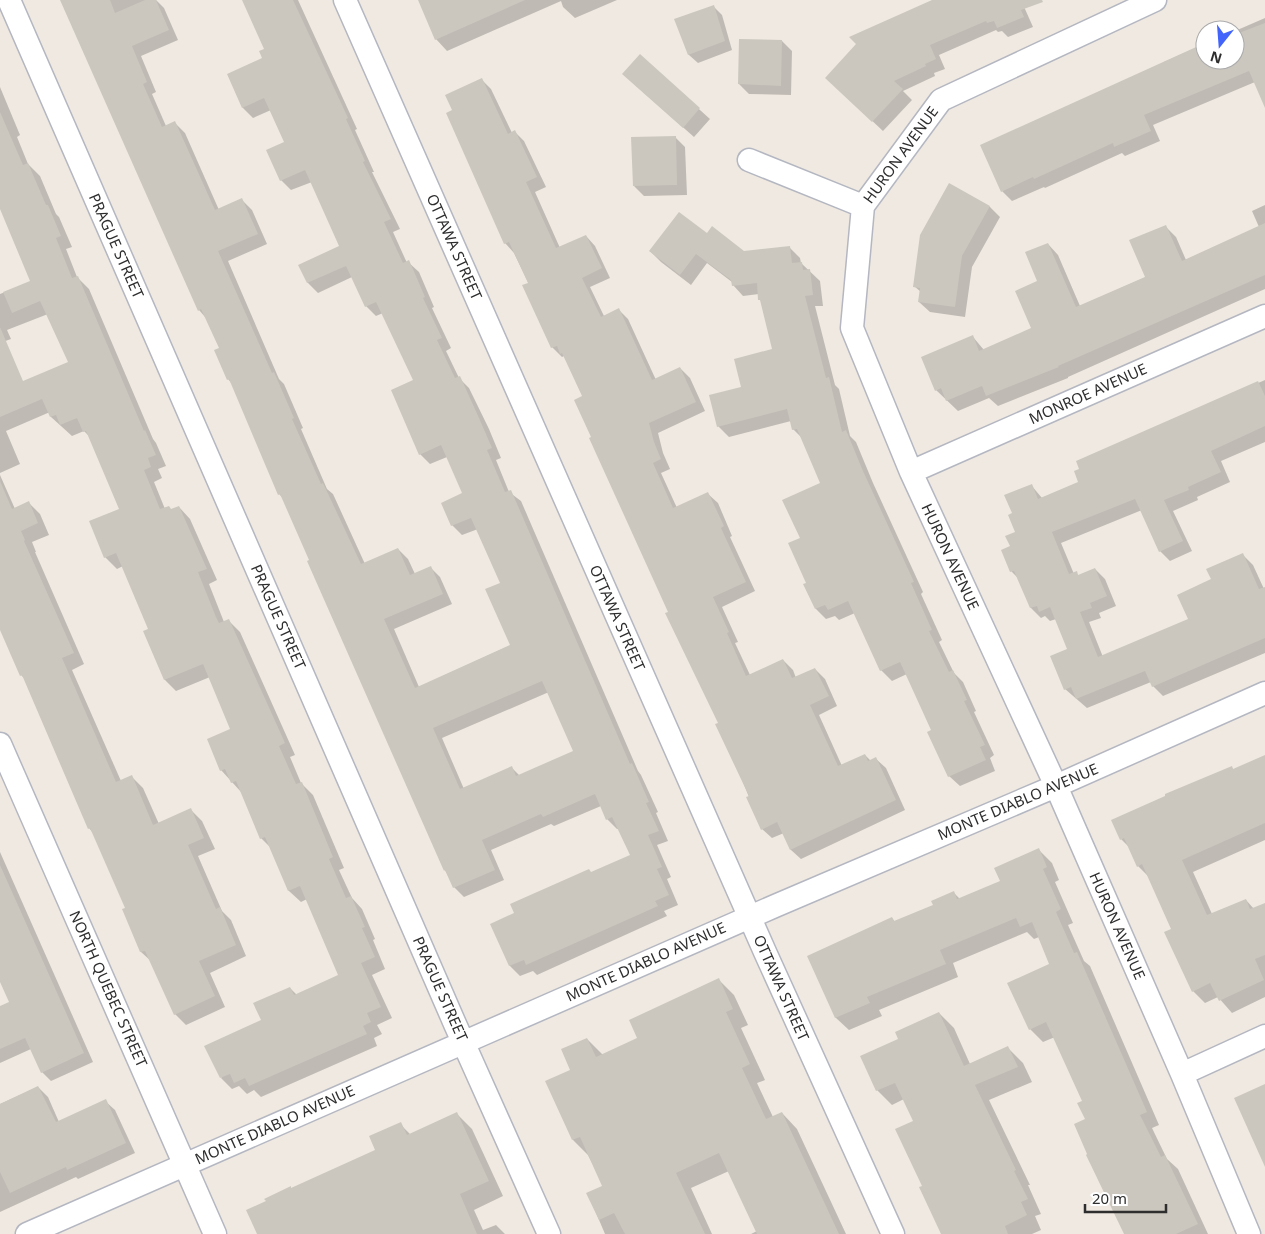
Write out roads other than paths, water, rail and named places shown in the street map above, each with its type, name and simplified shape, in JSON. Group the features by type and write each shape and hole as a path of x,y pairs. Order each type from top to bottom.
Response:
{"street":[{"name":"PRAGUE STREET","path":"9,0 549,1234"},
{"name":"OTTAWA STREET","path":"345,0 750,917 893,1234"},
{"name":"HURON AVENUE","path":"1155,0 941,100 863,206 852,328 911,472 1056,786 1182,1074 1249,1234"},
{"path":"749,160 863,206"},
{"name":"MONROE AVENUE","path":"911,472 1265,316"},
{"name":"MONTE DIABLO AVENUE","path":"28,1234 1265,693"},
{"name":"NORTH QUEBEC STREET","path":"0,744 215,1234"},
{"path":"1182,1074 1265,1036"}]}
